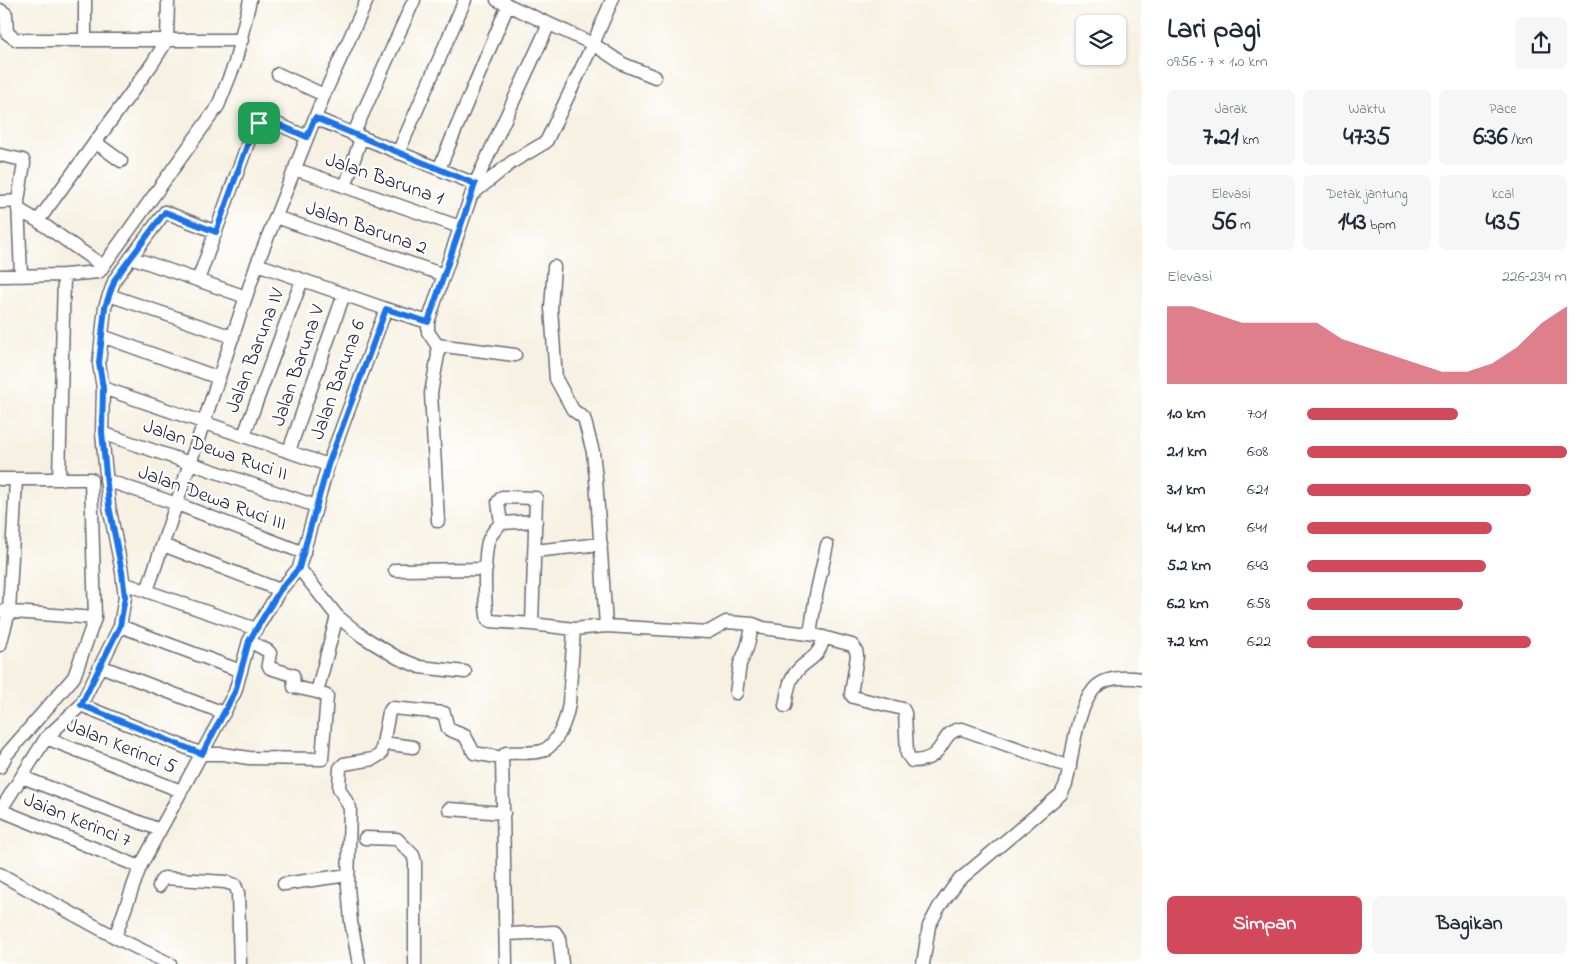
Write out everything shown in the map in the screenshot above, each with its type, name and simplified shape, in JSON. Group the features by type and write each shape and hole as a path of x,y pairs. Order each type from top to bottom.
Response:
{"street":[{"path":"6,0 3,12 7,33 17,40 242,40"},
{"path":"85,0 85,40"},
{"path":"38,221 152,64 167,40 168,0"},
{"path":"0,276 64,275 101,269 218,106 242,40 250,0"},
{"path":"147,591 258,264 324,95 367,0"},
{"path":"345,187 357,137 414,0"},
{"path":"398,153 465,0"},
{"path":"473,189 546,142 612,0"},
{"path":"439,170 502,3 593,44 623,64 655,77"},
{"path":"515,355 438,345 428,334 428,322 473,189 549,24"},
{"path":"278,74 324,95"},
{"path":"315,118 439,170 473,189"},
{"path":"198,280 252,132 259,123 266,119 307,137"},
{"path":"95,142 121,161"},
{"path":"0,155 23,160 24,163 18,205 21,276"},
{"name":"Jalan Baruna 1","path":"295,169 460,226"},
{"path":"0,202 18,205 101,269"},
{"path":"0,811 46,738 81,705 120,626 125,597 124,583 109,506 106,480 102,432 103,388 99,363 105,307 109,295 115,279 165,212 216,232"},
{"name":"Jalan Baruna 2","path":"276,217 444,276"},
{"path":"131,256 246,297"},
{"path":"258,264 428,322"},
{"path":"554,267 551,308 556,379 573,410 584,418 593,452 606,626"},
{"path":"59,479 64,275"},
{"name":"Jalan Baruna IV","path":"244,435 302,280"},
{"name":"Jalan Baruna V","path":"289,451 344,294"},
{"path":"109,295 232,338"},
{"name":"Jalan Baruna 6","path":"299,568 328,465 386,309"},
{"path":"102,336 219,378"},
{"path":"438,345 431,393 438,521"},
{"path":"103,388 328,465"},
{"name":"Jalan Dewa Ruci II","path":"102,432 316,506"},
{"path":"0,480 91,480 95,618 74,677 7,754 0,767"},
{"path":"0,645 5,611 16,480"},
{"name":"Jalan Dewa Ruci III","path":"106,480 177,504 304,553"},
{"path":"501,523 498,502 502,497 536,497 532,624"},
{"path":"536,521 501,523 491,534 488,542 486,568 487,612 488,620 490,621 574,628 606,626 708,632 726,622 753,624 764,628 824,637 852,645 856,650 857,656 851,694 853,698 903,709 905,713 907,754 912,761 929,758 938,752 949,733 955,729 962,729 1070,767"},
{"path":"534,551 601,544"},
{"path":"163,545 280,590"},
{"path":"810,634 827,545"},
{"path":"115,937 140,867 235,692 249,641 280,590 299,568 337,616 362,636 398,658 420,667 465,672"},
{"path":"395,570 486,568"},
{"path":"124,583 256,629"},
{"path":"5,611 95,618"},
{"path":"316,692 337,616"},
{"path":"736,693 740,664 747,648 753,624"},
{"path":"120,626 241,671"},
{"path":"506,964 502,758 506,753 546,749 562,728 569,703 574,628"},
{"path":"784,706 791,678 800,666 811,660 822,648 824,637"},
{"path":"81,705 202,754 223,754 249,758 322,759 328,699 326,696 316,692 293,686 293,674 270,668 268,664 270,653 249,641"},
{"path":"100,666 224,713"},
{"path":"923,964 929,926 939,906 958,881 1061,794 1066,784 1080,719 1094,688 1114,679 1142,679"},
{"path":"359,964 351,922 348,875 350,808 339,788 340,768 344,764 377,757 381,754 388,712 391,708 444,713 448,730 465,736 474,753 502,758"},
{"name":"Jalan Kerinci 5","path":"46,738 181,791"},
{"path":"383,743 413,747"},
{"path":"22,776 160,830"},
{"path":"448,809 504,813"},
{"name":"Jaian Kerinci 7","path":"0,811 140,867"},
{"path":"365,838 397,838 413,855 415,862 415,964"},
{"path":"0,874 115,937 170,964"},
{"path":"284,884 348,875"},
{"path":"159,886 160,881 164,878 225,882 235,885 238,892 240,964"},
{"path":"506,934 555,932 559,938 562,964"}],"route":[{"path":"315,118 475,184 428,322 386,309 328,465 299,568 280,590 249,641 235,692 202,754 81,705 120,626 125,597 109,506 102,432 103,388 99,363 105,307 115,279 142,240 165,212 216,232 252,132 259,123 266,119 307,137 315,118"}]}
